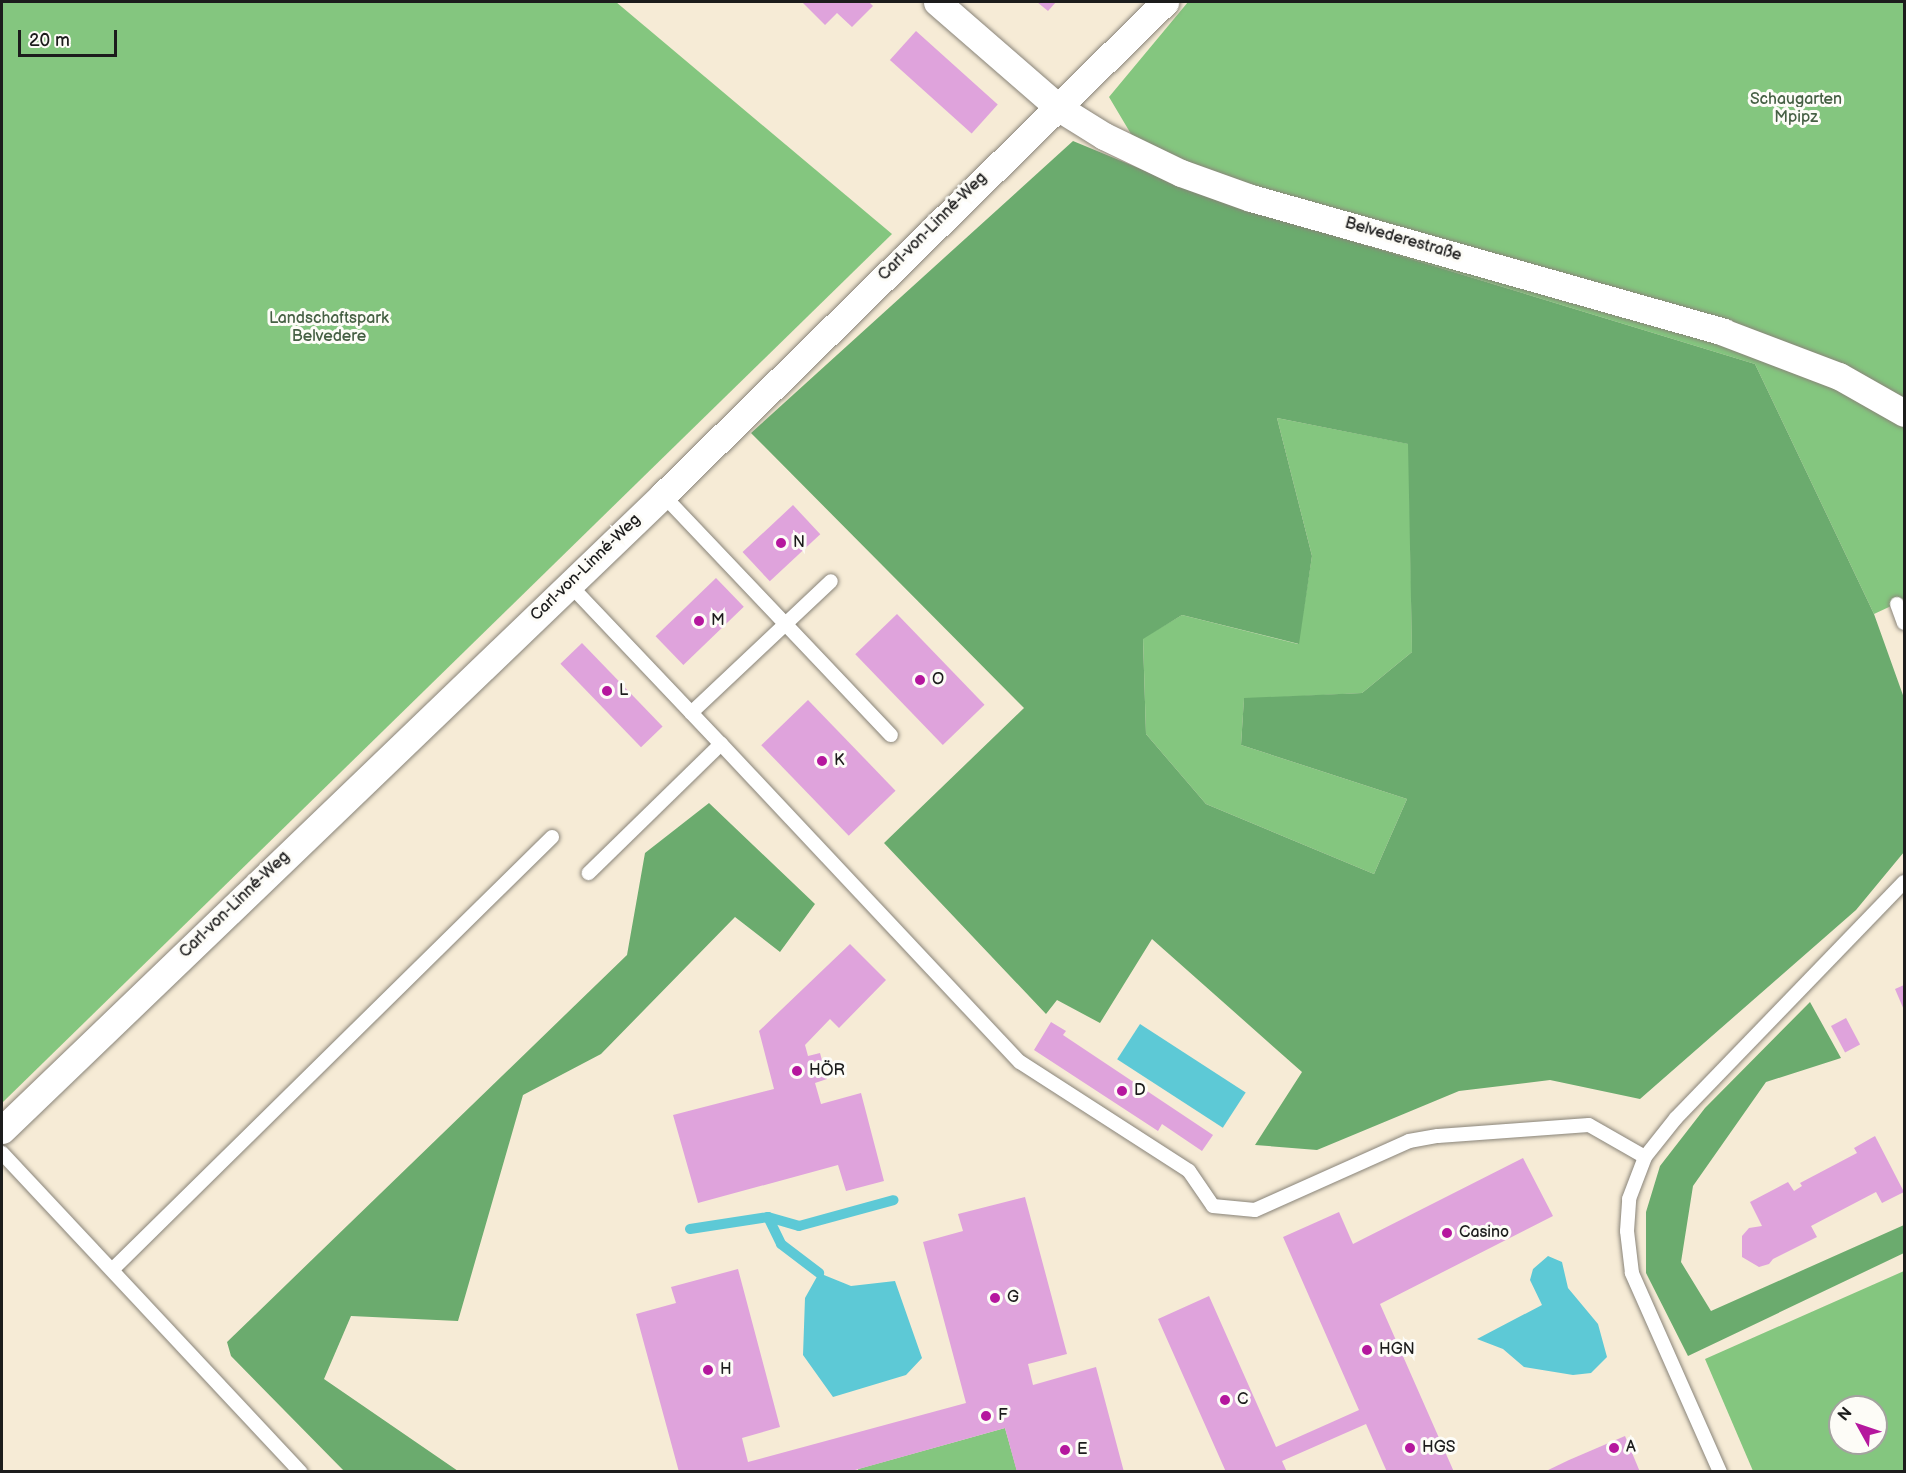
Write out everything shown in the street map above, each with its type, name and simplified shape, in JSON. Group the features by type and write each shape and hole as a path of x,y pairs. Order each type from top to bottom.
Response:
{"street":[{"name":"Belvederestraße","path":"937,2 1059,108 1104,136 1181,173 1251,198 1723,332 1839,376 1905,413"},
{"name":"Carl-von-Linné-Weg","path":"2,1130 663,495 1035,126 1059,108 1165,2"}],"lane":[{"path":"663,495 891,735"},
{"path":"691,713 831,582"},
{"path":"569,584 1020,1062 1190,1172 1213,1206 1256,1210 1409,1141 1438,1136 1589,1125 1645,1157"},
{"path":"1897,604 1905,623"},
{"path":"589,873 721,744"},
{"path":"113,1269 552,837"},
{"path":"1720,1472 1632,1272 1629,1199 1645,1157 1676,1118 1905,882"},
{"path":"2,1153 113,1269 300,1472"}],"green space":[{"name":"Landschaftspark Belvedere","path":"2,2 616,2 892,234 2,1103"},
{"name":"Schaugarten Mpipz","path":"1188,2 1904,2 1904,600 1874,614 1755,364 1211,198 1131,134 1109,97"},
{"path":"1073,141 1211,198 1755,364 1874,614 1904,698 1904,852 1856,910 1640,1099 1550,1080 1459,1091 1317,1150 1255,1145 1302,1072 1152,939 1100,1023 1057,1000 1046,1014 884,843 1024,708 751,433","holes":["1277,418 1408,444 1412,652 1362,693 1244,698 1241,745 1407,799 1374,874 1206,804 1146,734 1143,639 1182,615 1299,644 1312,556"]},
{"path":"1277,418 1409,444 1412,652 1362,693 1244,699 1241,745 1407,799 1374,874 1206,804 1146,734 1143,638 1182,615 1298,644 1312,556"},
{"path":"709,803 815,904 780,952 735,917 601,1054 523,1095 458,1321 351,1316 324,1379 458,1471 344,1471 231,1356 227,1342 627,955 645,853"},
{"path":"1810,1002 1841,1058 1766,1082 1693,1186 1681,1262 1711,1311 1904,1225 1904,1253 1688,1356 1646,1273 1646,1212 1660,1166 1705,1108"},
{"path":"1904,1271 1904,1471 1753,1471 1705,1359"},
{"path":"1005,1428 1017,1471 859,1472 858,1469"}],"water":[{"path":"1140,1024 1246,1093 1223,1128 1117,1059"},
{"path":"1548,1256 1562,1262 1568,1288 1598,1324 1607,1357 1591,1373 1573,1375 1524,1367 1503,1349 1477,1339 1542,1305 1530,1280 1533,1269"},
{"path":"819,1273 851,1286 895,1281 922,1358 906,1375 833,1397 803,1355 805,1298"}],"building":[{"path":"802,2 869,2 873,6 852,27 837,13 825,25"},
{"path":"1037,2 1056,2 1048,11"},
{"path":"916,31 998,105 972,134 890,60"},
{"name":"N","path":"793,505 820,534 770,581 743,552"},
{"name":"M","path":"716,578 744,607 683,665 656,636"},
{"name":"O","path":"897,614 985,705 943,745 855,654"},
{"name":"L","path":"582,643 663,726 641,747 560,664"},
{"name":"K","path":"808,700 896,791 849,836 761,745"},
{"name":"HÖR","path":"850,944 886,980 839,1028 830,1019 805,1045 808,1056 820,1053 827,1079 815,1083 821,1104 861,1093 884,1181 846,1191 838,1165 698,1203 673,1115 774,1089 759,1031"},
{"path":"1904,985 1904,1010 1895,989"},
{"path":"1846,1018 1860,1044 1845,1052 1831,1026"},
{"name":"D","path":"1051,1022 1066,1031 1063,1035 1213,1135 1202,1151 1162,1124 1158,1131 1034,1050"},
{"path":"1875,1136 1904,1192 1882,1203 1876,1192 1811,1226 1817,1237 1773,1259 1769,1264 1759,1267 1742,1257 1742,1236 1749,1228 1762,1226 1750,1202 1788,1182 1794,1191 1802,1186 1800,1183 1857,1153 1854,1148"},
{"path":"1523,1158 1553,1216 1380,1304 1454,1472 1387,1472 1366,1424 1282,1461 1287,1472 1226,1472 1158,1319 1209,1296 1276,1447 1359,1410 1283,1237 1339,1212 1353,1244"},
{"path":"1025,1197 1067,1354 1028,1364 1033,1385 1096,1367 1124,1472 1017,1472 1005,1428 848,1472 679,1472 636,1314 676,1303 671,1287 738,1269 780,1427 742,1438 748,1462 966,1403 923,1242 963,1231 958,1214"},
{"name":"A","path":"1625,1436 1640,1472 1544,1472 1569,1460"}],"waterway":[{"path":"768,1217 799,1226 894,1200"},
{"path":"690,1229 768,1217 781,1244 819,1273"}],"place":[{"name":"N","path":"781,543"},
{"name":"M","path":"699,621"},
{"name":"O","path":"920,680"},
{"name":"L","path":"607,691"},
{"name":"K","path":"822,761"},
{"name":"HÖR","path":"797,1071"},
{"name":"D","path":"1122,1091"},
{"name":"Casino","path":"1447,1233"},
{"name":"G","path":"995,1298"},
{"name":"HGN","path":"1367,1350"},
{"name":"H","path":"708,1370"},
{"name":"C","path":"1225,1400"},
{"name":"F","path":"986,1416"},
{"name":"HGS","path":"1410,1448"},
{"name":"A","path":"1614,1448"},
{"name":"E","path":"1065,1450"}]}
